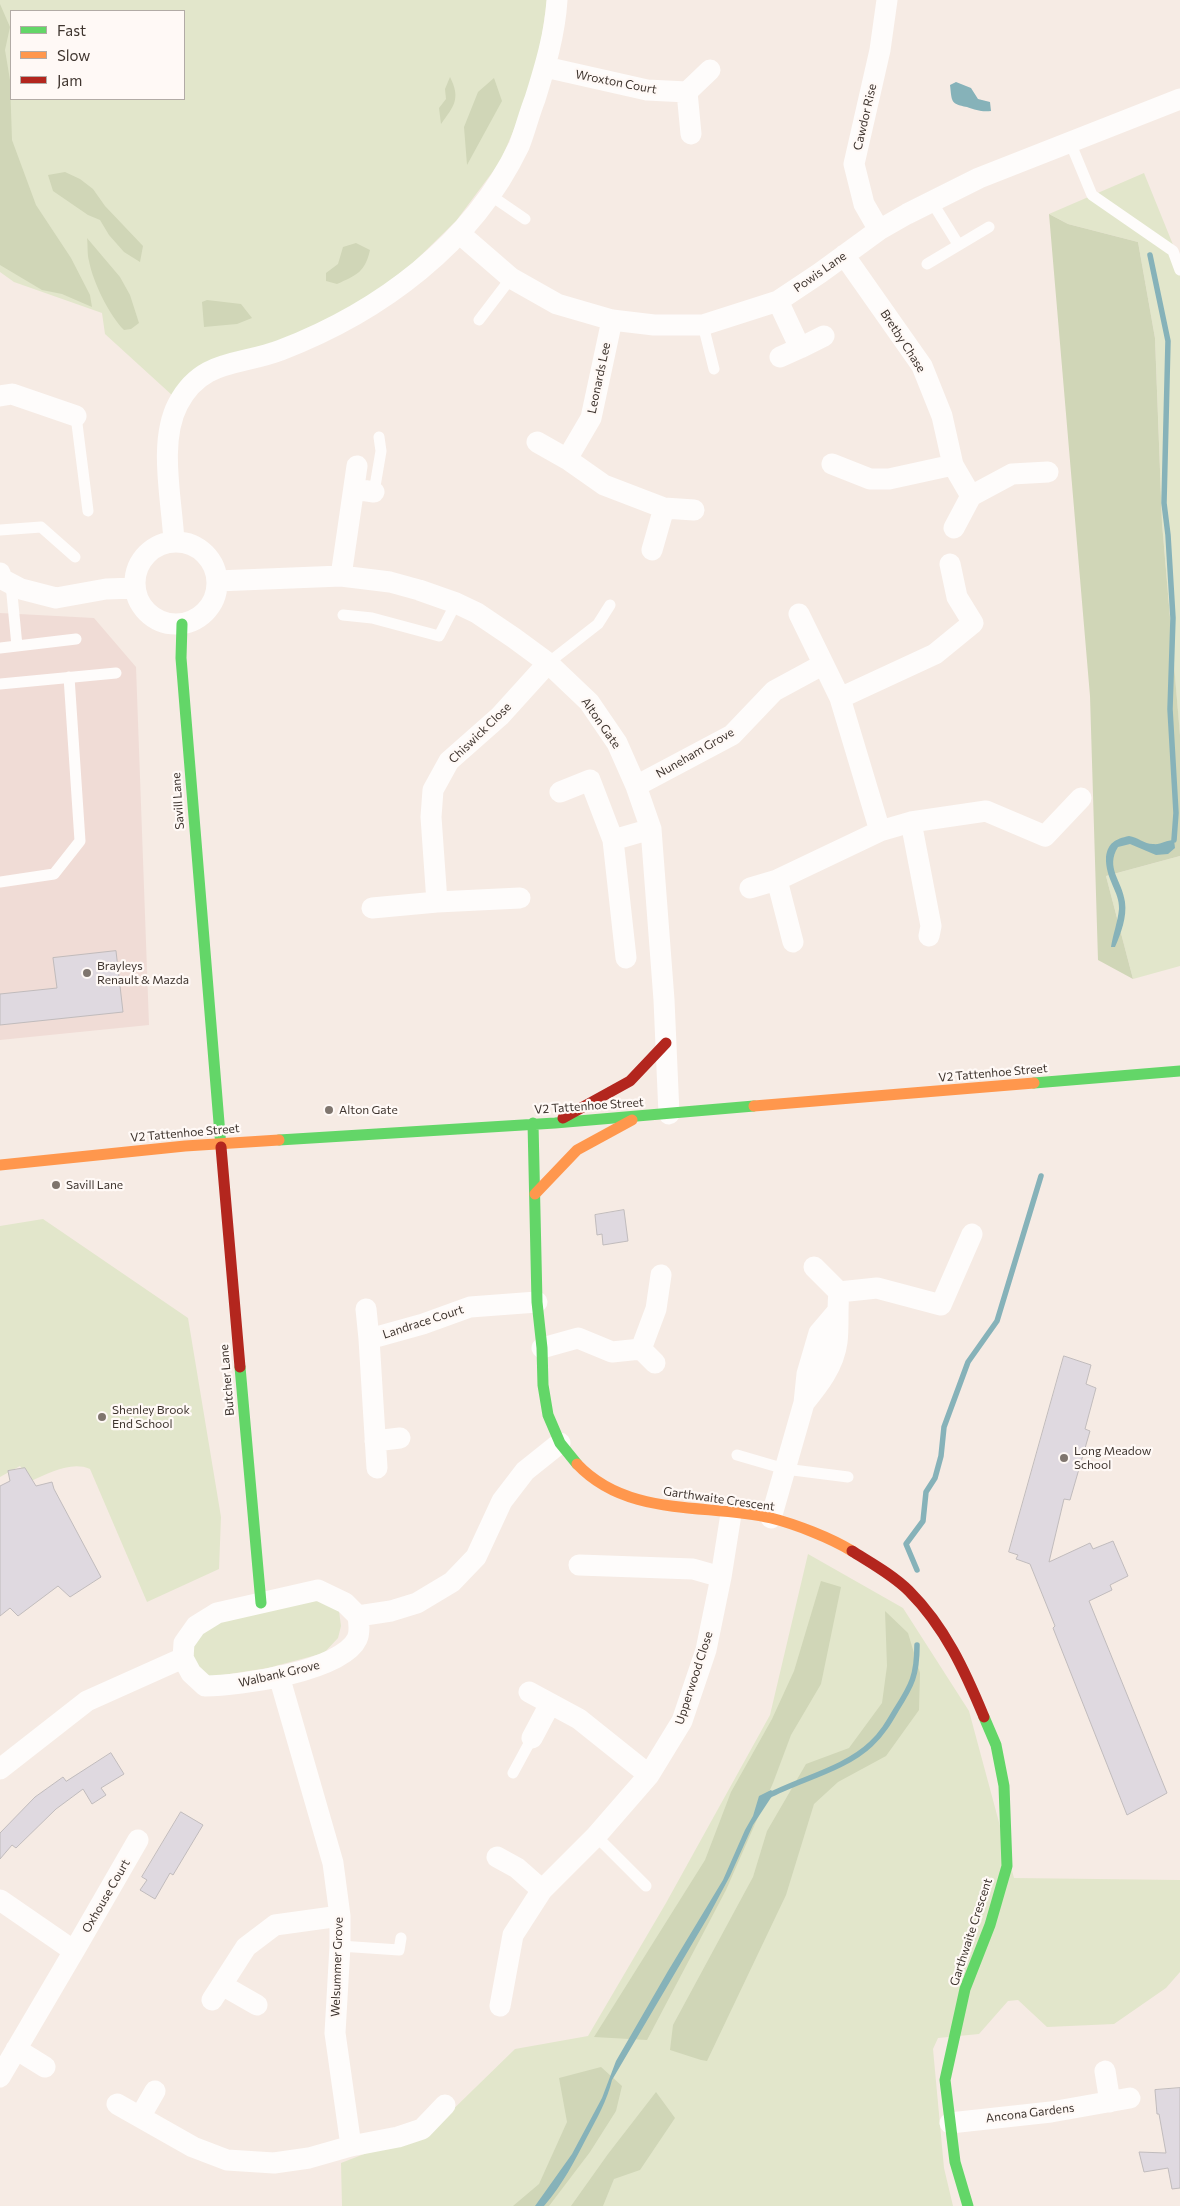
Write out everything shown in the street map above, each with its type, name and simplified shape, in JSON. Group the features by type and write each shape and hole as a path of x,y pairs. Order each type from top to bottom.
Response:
{"street":[{"path":"174,542 169,487 168,432 178,404 196,380 215,367 279,350 360,313 402,285 439,254 459,233 490,194 519,145 546,67 557,0"},
{"name":"Cawdor Rise","path":"879,230 864,204 854,164 880,50 887,0"},
{"name":"Wroxton Court","path":"546,67 647,90 687,92"},
{"path":"692,134 687,92 710,70"},
{"name":"Powis Lane","path":"459,233 511,278 556,304 612,320 654,325 703,325 778,301 820,274 879,230 979,178 1180,99"},
{"name":"Bretby Chase","path":"844,255 922,366 942,416 953,465 971,496"},
{"path":"778,301 800,348"},
{"name":"Leonards Lee","path":"567,459 591,418 612,320"},
{"path":"780,357 824,336"},
{"path":"0,396 12,394 76,416"},
{"path":"537,442 567,459 604,485 664,508 694,510"},
{"path":"832,464 870,478 889,479 953,465"},
{"path":"341,576 364,490 357,466"},
{"path":"954,528 971,496 1012,474 1048,472"},
{"path":"652,550 664,508"},
{"path":"174,542 187,544 199,549 208,558 214,569 217,581 213,599 203,614 182,624 160,621 151,616 143,608 135,588 136,574 141,562 150,552 161,545 174,542"},
{"path":"840,698 935,654 973,623 957,597 950,564"},
{"name":"Alton Gate","path":"217,581 341,576 390,582 456,603 499,628 548,663 589,702 617,743 636,786 650,830 658,910 669,1114"},
{"path":"5,579 21,589 56,598 106,589 135,588"},
{"path":"799,614 822,665 840,698 880,831"},
{"name":"Savill Lane","path":"182,624 181,660 208,1005 222,1155"},
{"name":"Chiswick Close","path":"437,902 431,817 433,790 449,761 500,716 548,663"},
{"name":"Nuneham Grove","path":"636,786 732,735 774,691 822,665"},
{"path":"560,792 590,780 613,840 626,958"},
{"path":"750,888 777,880 880,831 911,822 986,811 1045,836 1081,798"},
{"path":"911,822 931,926 929,936"},
{"path":"613,840 650,830"},
{"path":"777,880 793,942"},
{"path":"372,908 437,902 520,898"},
{"path":"555,1123 630,1081 666,1043"},
{"name":"V2 Tattenhoe Street","path":"0,1165 185,1146 555,1123 1180,1071"},
{"path":"535,1194 577,1150 640,1116"},
{"name":"Garthwaite Crescent","path":"533,1123 537,1302 542,1348 543,1385 548,1415 560,1442 578,1466 611,1491 648,1503 771,1518 836,1541 908,1590 936,1622 950,1643 968,1678 996,1745 1004,1786 1006,1866 990,1925 966,1989 957,2022 946,2080 955,2162 968,2206"},
{"name":"Butcher Lane","path":"222,1155 261,1603"},
{"path":"839,1292 877,1288 940,1305 972,1234"},
{"path":"814,1267 839,1292"},
{"path":"542,1348 578,1338 612,1352 648,1356 661,1275"},
{"path":"771,1518 804,1403 824,1379 837,1344 836,1313 839,1292"},
{"name":"Landrace Court","path":"369,1339 423,1324 470,1307 537,1302"},
{"name":"Landrace Court","path":"366,1309 377,1468"},
{"path":"375,1441 400,1438"},
{"path":"0,1769 87,1701 183,1658 184,1643 196,1626 217,1613 318,1590 345,1603 358,1616 391,1611 417,1603 452,1582 476,1557 502,1501 525,1471 560,1442"},
{"name":"Upperwood Close","path":"500,2006 513,1935 542,1890 596,1836 649,1775 682,1722 706,1650 721,1577 731,1514"},
{"path":"579,1565 694,1569 721,1577"},
{"name":"Walbank Grove","path":"183,1658 191,1673 205,1686 227,1686 279,1676 327,1664 346,1653 358,1638 358,1616"},
{"name":"Welsummer Grove","path":"279,1676 328,1840 333,1863 340,1916 335,2033 351,2146"},
{"path":"529,1692 579,1719 649,1775"},
{"path":"532,1738 550,1704"},
{"name":"Oxhouse Court","path":"0,2077 138,1840"},
{"path":"498,1857 517,1868 542,1890"},
{"path":"0,1900 74,1951"},
{"path":"257,2005 217,1992 246,1947 275,1925 340,1916"},
{"path":"16,2049 45,2066"},
{"name":"Ancona Gardens","path":"950,2123 1051,2112 1120,2100 1105,2071"},
{"path":"140,2117 155,2091"},
{"path":"117,2104 193,2147 227,2160 274,2163 309,2158 351,2146 398,2137 422,2129 445,2105"}],"lane":[{"path":"1070,142 1092,195 1172,251 1180,270"},
{"path":"490,194 526,219"},
{"path":"932,202 958,244"},
{"path":"927,264 990,226"},
{"path":"479,320 511,278"},
{"path":"703,325 714,369"},
{"path":"76,416 88,511"},
{"path":"364,490 381,451 379,437"},
{"path":"0,530 41,527 75,557"},
{"path":"5,579 18,646"},
{"path":"343,615 372,618 439,636 456,603"},
{"path":"548,663 598,624 610,605"},
{"path":"0,648 76,639"},
{"path":"0,684 116,673"},
{"path":"0,882 54,874 80,841 69,677"},
{"path":"737,1455 785,1469 848,1477"},
{"path":"514,1774 532,1738"},
{"path":"596,1836 646,1886"},
{"path":"340,1946 399,1950 401,1938"}],"shaded area":[{"path":"0,613 94,618 136,667 149,1025 0,1040"}],"green space":[{"path":"0,0 547,0 536,78 500,162 456,221 411,265 369,296 288,342 173,396 105,334 102,313 14,282 0,272"},
{"path":"0,4 10,27 5,50 10,80 12,140 36,205 71,258 90,295 92,307 62,294 42,290 0,265"},
{"path":"450,77 455,97 452,107 441,124 439,108 446,99 445,89"},
{"path":"494,78 502,101 467,165 464,127 478,92"},
{"path":"65,172 80,179 93,189 105,206 143,246 140,262 124,252 109,235 100,220 88,215 53,191 48,175"},
{"path":"1144,173 1180,262 1180,737 1162,523 1155,338 1138,242 1068,224 1049,214"},
{"path":"1049,214 1068,224 1138,242 1155,338 1162,523 1180,735 1180,856 1106,876 1133,979 1098,960 1090,696"},
{"path":"87,238 120,277 130,295 139,323 131,329 124,330 118,324 102,298 91,269"},
{"path":"356,243 370,250 363,268 355,275 337,284 326,281 326,273 338,264 343,247"},
{"path":"207,300 241,304 252,318 237,324 204,327 202,302"},
{"path":"1180,856 1180,966 1133,979 1106,876"},
{"name":"Shenley Brook End School","path":"43,1219 188,1318 221,1517 219,1569 147,1602 90,1469 75,1466 68,1467 31,1481 20,1466 0,1477 0,1226"},
{"path":"808,1554 903,1608 969,1711 1014,1878 1180,1880 1180,1972 1166,1988 1114,2024 1047,2027 1018,2000 1008,2001 979,2034 938,2038 933,2049 944,2168 953,2206 342,2206 341,2163 436,2126 515,2049 588,2036 666,1903 770,1715"},
{"path":"821,1581 841,1587 821,1684 791,1735 773,1783 726,1890 647,2040 594,2037 705,1860 731,1792 772,1719 794,1671"},
{"path":"317,1599 339,1611 341,1626 338,1638 324,1653 268,1668 210,1677 193,1666 194,1635 224,1619"},
{"path":"885,1611 908,1633 920,1673 919,1710 886,1756 838,1782 814,1804 786,1895 707,2061 670,2050 673,2025 753,1877 767,1831 806,1764 849,1748 882,1703 887,1666"},
{"path":"601,2067 622,2086 616,2111 590,2152 549,2206 513,2206 539,2184 567,2122 559,2078"},
{"path":"656,2092 675,2118 640,2170 614,2179 603,2206 571,2206 608,2154"}],"water":[{"path":"956,82 971,88 978,99 990,102 991,111 957,105 953,101 950,85"},
{"path":"1129,836 1153,844 1174,840 1175,848 1168,854 1156,855 1130,844 1118,847 1113,861 1125,902 1125,913 1115,947 1111,947 1119,903 1106,865 1106,857 1108,848 1113,842"},
{"path":"771,1790 774,1793 753,1825 730,1876 708,1917 612,2080 601,2109 573,2164 544,2206 535,2206 572,2154 602,2098 616,2061 723,1880 753,1816 759,1796"}],"building":[{"name":"Brayleys Renault & Mazda","path":"116,951 123,1012 0,1025 0,994 57,988 53,958"},
{"path":"624,1210 628,1241 603,1245 602,1234 597,1235 595,1215"},
{"path":"1064,1356 1091,1365 1086,1384 1096,1388 1085,1429 1090,1431 1070,1500 1064,1499 1049,1562 1090,1543 1093,1549 1113,1541 1128,1576 1110,1585 1112,1590 1089,1601 1167,1793 1127,1815 1053,1628 1055,1626 1030,1564 1016,1559 1018,1555 1009,1552"},
{"path":"25,1468 36,1486 52,1482 101,1577 70,1597 58,1586 18,1616 10,1608 0,1616 0,1486 10,1481 8,1471"},
{"path":"111,1753 124,1774 101,1788 106,1795 92,1804 83,1789 56,1809 16,1848 12,1845 0,1859 0,1833 35,1797 63,1777 66,1781"},
{"path":"181,1812 203,1825 173,1875 170,1873 155,1899 140,1890 147,1880 142,1877"},
{"path":"1180,2088 1180,2188 1172,2189 1168,2168 1144,2172 1139,2152 1166,2153 1159,2114 1157,2114 1155,2090"}],"waterway":[{"path":"1150,255 1168,341 1164,503 1173,618 1170,709 1176,813 1174,840"},
{"path":"917,1570 906,1544 923,1521 926,1492 935,1478 941,1456 944,1427 968,1362 997,1321 1041,1176"},
{"path":"768,1796 835,1767 860,1753 875,1740 888,1723 910,1686 915,1672 917,1645"}],"traffic: fast":[{"path":"182,624 181,658 221,1147"},
{"path":"1034,1083 1180,1071"},
{"path":"279,1140 555,1123 754,1106"},
{"path":"533,1123 537,1302 542,1348 543,1385 548,1415 560,1443 577,1464"},
{"path":"240,1367 261,1603"},
{"path":"968,2206 955,2162 945,2080 965,1989 990,1925 1007,1866 1004,1786 996,1745 984,1717"}],"traffic: slow":[{"path":"754,1106 1034,1083"},
{"path":"535,1194 577,1150 632,1120"},
{"path":"0,1165 185,1146 279,1140"},
{"path":"577,1464 597,1481 620,1493 643,1501 668,1506 771,1518 813,1532 852,1551"}],"traffic: jam":[{"path":"563,1118 630,1081 666,1043"},
{"path":"221,1147 240,1367"},
{"path":"852,1551 896,1580 922,1605 953,1650 984,1717"}],"place":[{"name":"Brayleys Renault & Mazda","path":"87,973"},
{"name":"Alton Gate","path":"329,1110"},
{"name":"Savill Lane","path":"56,1185"},
{"name":"Shenley Brook End School","path":"102,1417"},
{"name":"Long Meadow School","path":"1064,1458"}]}
